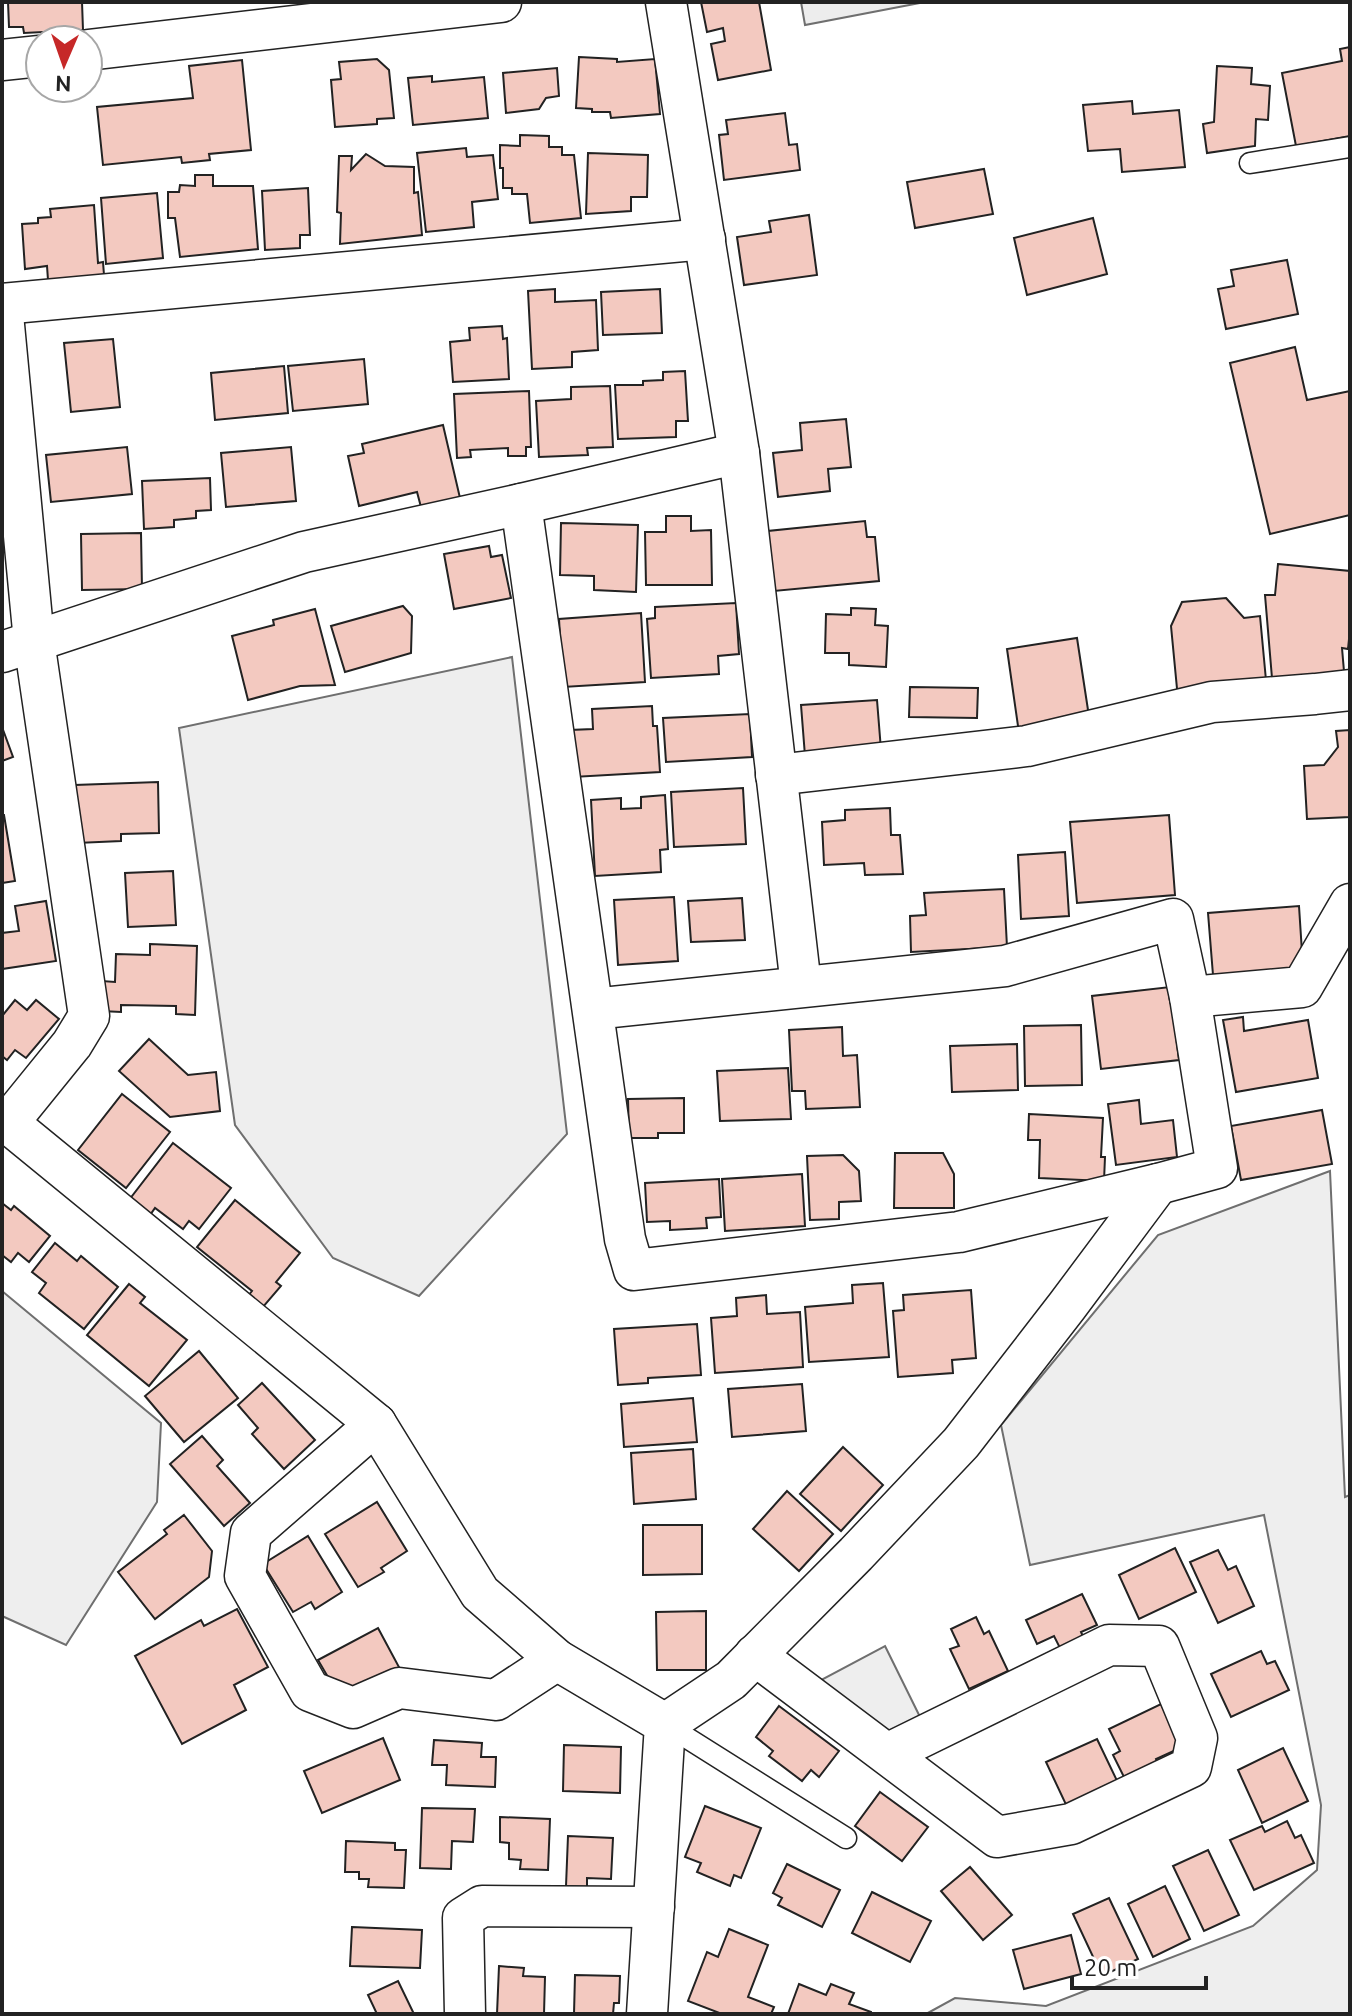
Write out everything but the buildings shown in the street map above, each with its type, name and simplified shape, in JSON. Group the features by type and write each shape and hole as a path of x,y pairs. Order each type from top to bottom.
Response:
{"street":[{"path":"104,48 501,2"},
{"path":"666,2 739,453 801,986"},
{"path":"2,60 24,58"},
{"path":"665,1724 557,1660 480,1593 376,1424 5,1121 72,1044 89,1016 18,646 2,304 705,239"},
{"path":"18,646 304,552 739,453"},
{"path":"521,504 625,1239 634,1270 959,1232 1217,1168 1190,997 1173,919 1005,966 593,1009"},
{"path":"776,775 1027,746 1212,702 1350,690"},
{"path":"1190,997 1302,987 1350,904"},
{"path":"665,1724 731,1680 961,1443 1158,1184"},
{"path":"376,1424 251,1533 245,1576 310,1691 353,1708 399,1688 496,1700 557,1660"},
{"path":"755,1655 997,1837 1071,1824 1191,1767 1197,1738 1159,1646 1109,1645 887,1754"},
{"path":"647,2014 665,1724"},
{"path":"465,2014 463,1918 482,1906 654,1907"}],"lane":[{"path":"1250,163 1350,147"},
{"path":"665,1724 846,1838"}],"shaded area":[{"path":"801,2 925,2 805,25"},
{"path":"512,657 567,1134 419,1296 333,1258 235,1125 179,728"},
{"path":"1330,1171 1345,1497 1350,1495 1350,2014 926,2014 955,1998 1046,2006 1253,1926 1317,1870 1321,1805 1264,1515 1030,1565 1001,1425 1158,1235"},
{"path":"2,1291 161,1423 157,1502 66,1645 2,1616"},
{"path":"885,1646 922,1721 881,1734 806,1688"}]}
